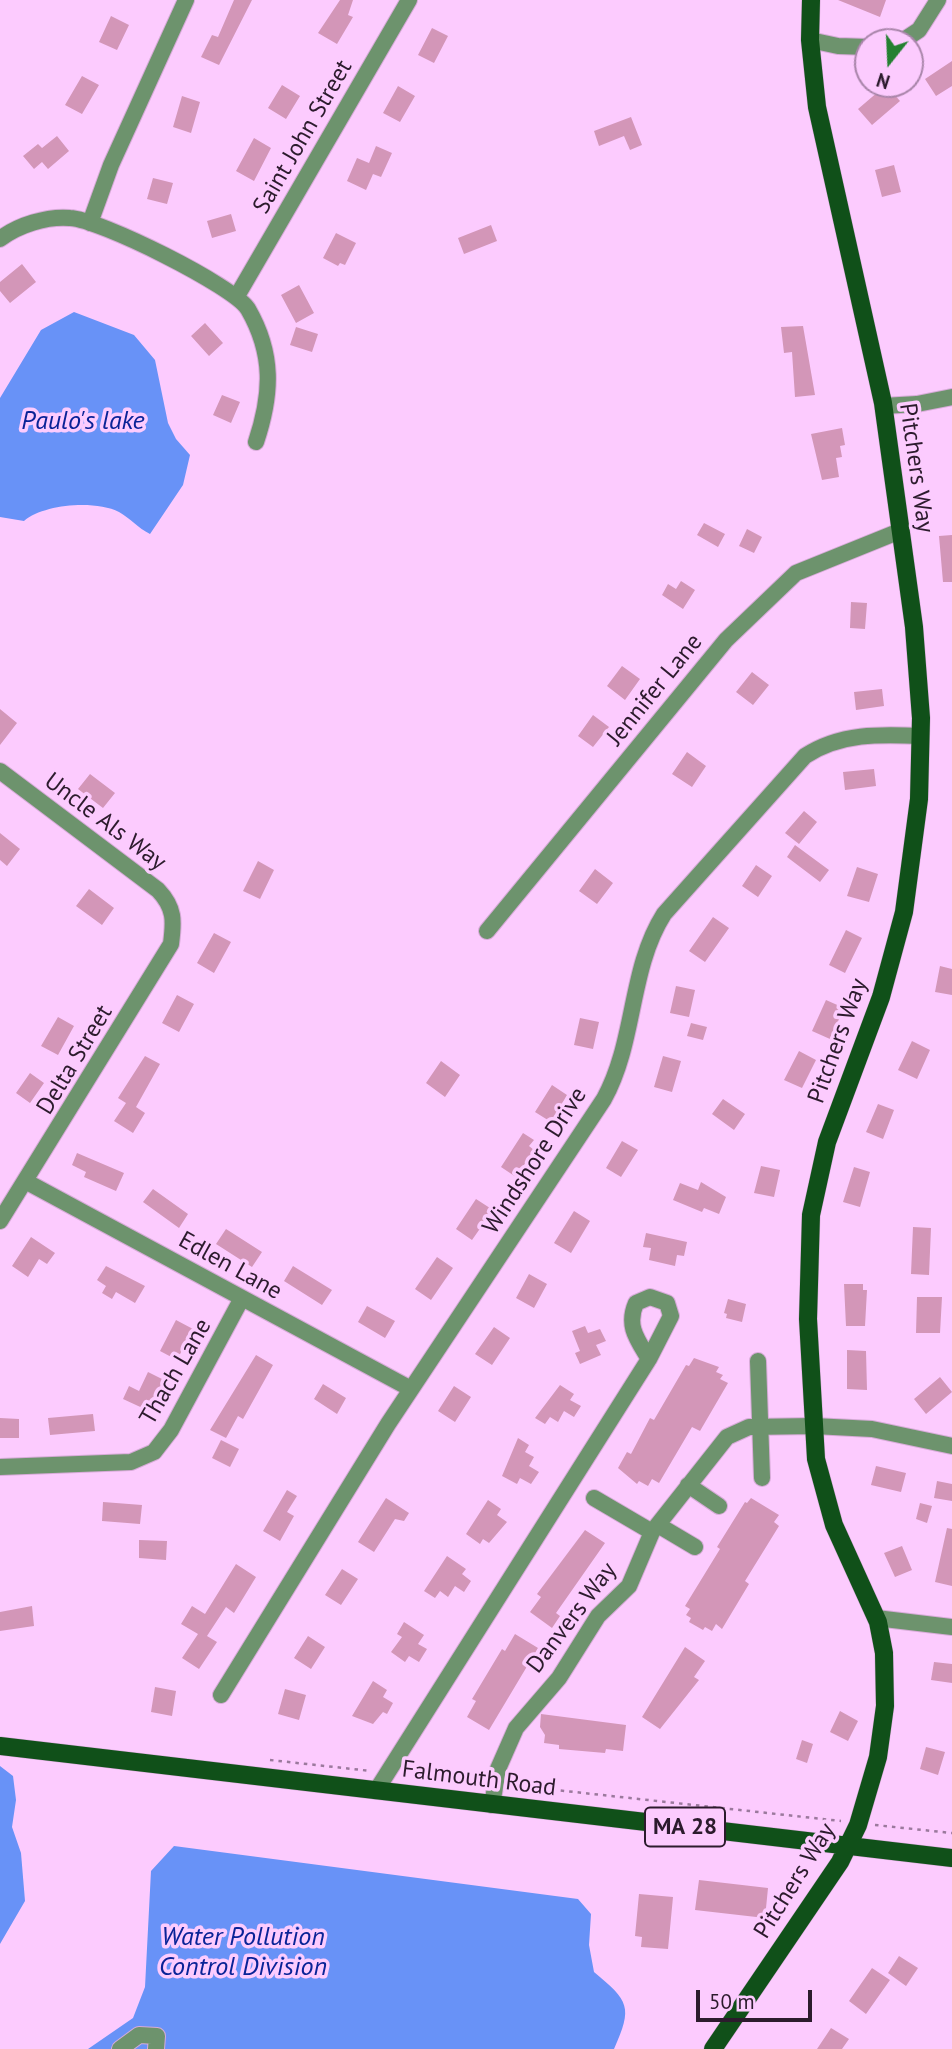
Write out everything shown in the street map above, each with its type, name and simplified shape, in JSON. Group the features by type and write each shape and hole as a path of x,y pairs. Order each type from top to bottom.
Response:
{"main road":[{"name":"Pitchers Way","path":"713,2049 840,1862 867,1797 883,1731 884,1653 877,1618 834,1525 820,1480 814,1426 808,1298 811,1215 816,1182 827,1142 881,997 901,925 915,846 921,736 916,640 883,406 824,145 810,40 811,0"},
{"name":"Falmouth Road","path":"0,1746 952,1858"}],"street":[{"path":"90,223 111,165 186,0"},
{"name":"Saint John Street","path":"237,296 409,0"},
{"path":"920,28 938,0"},
{"path":"810,40 854,47"},
{"path":"0,239 29,224 72,218 90,223 193,271 237,296 255,324 270,370 266,412 256,442"},
{"path":"883,406 916,404 952,397"},
{"name":"Jennifer Lane","path":"487,931 726,640 796,573 901,531"},
{"name":"Windshore Drive","path":"221,1695 411,1389 587,1127 614,1081 625,1051 651,939 664,914 805,756 821,745 850,737 921,736"},
{"name":"Uncle Als Way","path":"0,771 158,890 167,900 174,916"},
{"name":"Delta Street","path":"0,1221 171,944 174,916"},
{"name":"Edlen Lane","path":"27,1181 411,1389"},
{"name":"Thach Lane","path":"0,1467 139,1459 154,1452 171,1430 242,1298"},
{"path":"376,1791 649,1359"},
{"path":"758,1361 762,1478"},
{"name":"Danvers Way","path":"492,1805 498,1769 516,1728 559,1678 598,1616 629,1586 655,1529 727,1437 737,1431 759,1426 814,1426 872,1429 952,1446"},
{"path":"688,1485 719,1506"},
{"path":"594,1498 695,1547"},
{"path":"877,1618 952,1627"},
{"path":"120,2049 139,2035 157,2036 156,2049"}],"path":[{"path":"263,1759 840,1821"},
{"path":"879,1825 952,1833"}],"water":[{"name":"Paulo's lake","path":"74,312 134,335 155,360 168,423 176,439 190,455 183,485 150,534 119,512 97,506 57,508 33,515 24,521 0,517 0,398 41,330"},
{"path":"0,1766 13,1776 16,1800 12,1827 21,1853 25,1901 0,1944"},
{"name":"Water Pollution Control Division","path":"174,1846 578,1899 591,1914 589,1945 594,1972 615,1990 624,2006 624,2023 614,2049 88,2049 133,2018 145,1987 151,1871"}],"building":[{"path":"234,0 252,0 219,65 201,57 212,35 218,37"},
{"path":"340,0 353,0 348,15 353,17 337,44 318,33"},
{"path":"838,0 886,0 880,17"},
{"path":"111,16 129,25 117,50 99,42"},
{"path":"432,28 448,36 434,63 418,55"},
{"path":"952,61 952,86 936,96 925,79"},
{"path":"82,76 99,85 82,114 65,105"},
{"path":"282,85 300,96 286,119 268,108"},
{"path":"398,86 415,96 400,122 383,113"},
{"path":"182,96 200,102 191,133 173,127"},
{"path":"871,98 897,98 900,101 872,125 858,109"},
{"path":"631,117 642,145 630,150 624,136 599,146 594,131"},
{"path":"57,136 69,151 48,169 42,162 34,169 23,156 38,144 42,148"},
{"path":"254,138 271,148 254,181 236,171"},
{"path":"376,146 392,153 381,177 373,174 366,190 347,181 357,158 369,163"},
{"path":"894,165 901,192 882,197 875,170"},
{"path":"153,178 173,183 167,204 147,199"},
{"path":"231,214 236,231 212,238 207,221"},
{"path":"491,225 497,241 464,254 458,238"},
{"path":"336,233 356,243 345,265 340,263 338,266 323,258"},
{"path":"22,264 36,282 10,303 0,291 0,282"},
{"path":"299,285 314,313 296,323 281,295"},
{"path":"205,323 223,343 209,356 191,336"},
{"path":"803,326 815,395 795,397 792,352 784,353 781,327"},
{"path":"296,327 318,334 312,352 290,345"},
{"path":"222,395 240,402 231,423 213,415"},
{"path":"842,428 845,445 840,446 842,457 836,458 839,477 822,480 811,434"},
{"path":"704,523 725,534 718,547 697,535"},
{"path":"747,529 762,537 754,553 739,546"},
{"path":"952,535 952,582 943,582 939,536"},
{"path":"681,581 695,590 683,609 662,595 668,584 676,589"},
{"path":"851,602 867,603 865,629 850,628"},
{"path":"622,666 640,679 625,700 607,686"},
{"path":"752,672 769,685 753,705 736,692"},
{"path":"882,689 884,706 856,710 854,692"},
{"path":"0,709 17,723 0,745"},
{"path":"593,715 609,727 593,747 578,736"},
{"path":"687,752 706,766 692,787 672,774"},
{"path":"874,769 876,786 845,790 843,772"},
{"path":"90,774 115,793 103,808 78,789"},
{"path":"804,811 817,822 799,844 785,833"},
{"path":"0,833 20,849 7,866 0,860"},
{"path":"795,845 829,870 820,882 787,857"},
{"path":"258,861 274,870 260,899 243,891"},
{"path":"756,865 772,876 758,897 742,886"},
{"path":"857,867 878,874 869,902 847,896"},
{"path":"595,869 613,883 597,904 579,891"},
{"path":"89,889 114,908 102,925 76,906"},
{"path":"713,917 729,928 705,962 689,951"},
{"path":"846,930 862,938 845,973 829,965"},
{"path":"214,933 231,942 214,973 197,963"},
{"path":"940,966 952,969 952,995 935,992"},
{"path":"676,986 695,990 689,1017 670,1013"},
{"path":"177,995 194,1004 179,1032 162,1023"},
{"path":"826,1000 844,1008 830,1039 812,1031"},
{"path":"58,1017 74,1026 58,1055 41,1046"},
{"path":"580,1018 599,1022 593,1049 574,1045"},
{"path":"691,1023 707,1027 703,1040 687,1036"},
{"path":"912,1041 930,1050 917,1079 898,1070"},
{"path":"799,1051 816,1060 802,1088 784,1080"},
{"path":"145,1056 160,1064 136,1107 145,1113 133,1133 114,1121 126,1103 118,1098"},
{"path":"663,1056 681,1061 672,1092 654,1087"},
{"path":"441,1061 460,1075 445,1097 426,1083"},
{"path":"30,1073 44,1083 30,1103 16,1093"},
{"path":"552,1085 567,1095 551,1122 535,1112"},
{"path":"723,1099 745,1114 734,1130 712,1114"},
{"path":"878,1104 894,1110 883,1139 866,1132"},
{"path":"523,1133 534,1140 529,1146 534,1150 516,1177 501,1167"},
{"path":"622,1141 638,1150 621,1177 606,1168"},
{"path":"77,1153 124,1173 116,1191 84,1177 86,1172 72,1165"},
{"path":"761,1166 780,1170 774,1197 754,1193"},
{"path":"854,1167 870,1172 860,1207 843,1202"},
{"path":"701,1182 726,1197 719,1214 704,1208 702,1212 673,1200 680,1183 698,1190"},
{"path":"153,1189 188,1214 179,1228 143,1202"},
{"path":"476,1199 493,1210 472,1240 456,1229"},
{"path":"574,1211 590,1221 571,1253 554,1243"},
{"path":"913,1227 931,1228 929,1275 911,1274"},
{"path":"226,1229 262,1252 252,1267 216,1244"},
{"path":"646,1233 687,1242 684,1256 677,1255 675,1266 649,1260 651,1248 643,1247"},
{"path":"31,1237 55,1253 47,1264 39,1259 28,1277 12,1266"},
{"path":"437,1257 453,1268 431,1300 415,1289"},
{"path":"106,1266 145,1286 135,1303 116,1292 112,1299 102,1293 106,1286 97,1280"},
{"path":"293,1266 332,1290 322,1305 284,1281"},
{"path":"529,1274 547,1284 534,1308 516,1298"},
{"path":"844,1284 863,1284 863,1290 867,1290 865,1326 846,1326"},
{"path":"917,1297 942,1297 940,1333 916,1333"},
{"path":"728,1299 746,1304 742,1322 726,1318 727,1314 724,1313"},
{"path":"367,1306 395,1321 385,1338 358,1322"},
{"path":"176,1320 193,1329 177,1360 160,1351"},
{"path":"585,1326 588,1333 600,1329 606,1341 596,1345 601,1355 580,1364 575,1353 580,1351 572,1331"},
{"path":"494,1327 510,1338 492,1365 475,1354"},
{"path":"847,1350 866,1351 867,1390 847,1389"},
{"path":"256,1355 273,1365 243,1419 238,1416 226,1438 210,1430"},
{"path":"694,1358 719,1367 716,1372 723,1375 720,1379 728,1383 700,1431 692,1427 659,1483 652,1479 648,1486 639,1481 637,1484 618,1468 627,1452 631,1454 650,1418 654,1420 686,1365 689,1366"},
{"path":"148,1372 164,1380 149,1411 123,1399 129,1386 139,1391"},
{"path":"940,1377 952,1392 926,1414 914,1399"},
{"path":"323,1384 346,1398 337,1414 314,1399"},
{"path":"560,1385 574,1394 570,1400 581,1406 574,1417 564,1411 558,1422 550,1417 545,1424 535,1418"},
{"path":"454,1386 471,1397 455,1422 438,1411"},
{"path":"93,1414 95,1431 50,1435 48,1418"},
{"path":"0,1418 19,1419 19,1438 0,1438"},
{"path":"518,1438 529,1445 525,1452 534,1457 529,1466 539,1472 531,1484 520,1478 517,1484 502,1476"},
{"path":"221,1440 239,1449 230,1467 212,1458"},
{"path":"876,1466 906,1473 901,1492 871,1485"},
{"path":"937,1481 952,1484 952,1501 934,1498"},
{"path":"287,1490 297,1496 287,1512 294,1516 280,1541 263,1531"},
{"path":"386,1498 409,1513 404,1521 395,1519 374,1552 358,1542"},
{"path":"751,1498 779,1515 774,1522 779,1526 745,1581 749,1584 722,1629 716,1624 712,1631 705,1627 703,1630 689,1622 691,1618 686,1615 690,1609 685,1606 720,1549 717,1547 745,1502"},
{"path":"488,1500 501,1509 497,1515 507,1522 489,1543 483,1539 480,1544 466,1534"},
{"path":"103,1502 142,1505 140,1524 102,1521"},
{"path":"920,1503 932,1506 927,1523 916,1519"},
{"path":"947,1528 952,1529 952,1586 935,1582"},
{"path":"585,1530 605,1543 556,1613 560,1616 552,1628 530,1612 541,1597 537,1594"},
{"path":"139,1540 167,1541 166,1560 139,1558"},
{"path":"902,1546 912,1570 895,1577 884,1553"},
{"path":"447,1556 466,1569 462,1574 471,1581 464,1592 455,1586 448,1597 440,1591 435,1598 424,1591"},
{"path":"236,1564 256,1577 234,1613 226,1607 207,1636 217,1642 199,1669 182,1658 198,1634 181,1624 192,1606 205,1614"},
{"path":"342,1569 358,1579 341,1605 325,1595"},
{"path":"32,1606 34,1626 0,1631 0,1612"},
{"path":"404,1622 424,1635 418,1644 427,1649 419,1662 409,1656 405,1662 391,1652 402,1637 397,1634"},
{"path":"515,1634 538,1648 489,1730 467,1717 476,1701 472,1699 502,1649 505,1651"},
{"path":"308,1636 325,1647 311,1669 294,1658"},
{"path":"685,1647 705,1661 694,1677 699,1680 660,1729 642,1717"},
{"path":"934,1662 952,1664 952,1683 931,1680"},
{"path":"373,1681 387,1690 383,1697 393,1703 387,1714 383,1712 373,1724 352,1716"},
{"path":"155,1687 176,1691 172,1716 151,1712"},
{"path":"285,1689 306,1695 299,1720 278,1714"},
{"path":"840,1711 858,1721 848,1741 830,1732"},
{"path":"541,1714 626,1725 623,1751 606,1749 605,1753 559,1749 559,1745 544,1743 545,1735 540,1727"},
{"path":"802,1740 813,1744 807,1763 796,1759"},
{"path":"926,1747 945,1752 938,1775 920,1769"},
{"path":"699,1880 768,1888 765,1918 695,1910"},
{"path":"639,1894 673,1897 668,1949 641,1947 642,1937 635,1936"},
{"path":"899,1956 918,1968 906,1986 888,1973"},
{"path":"872,1968 890,1980 866,2014 849,2001"},
{"path":"831,2028 849,2039 842,2049 817,2049"}]}
